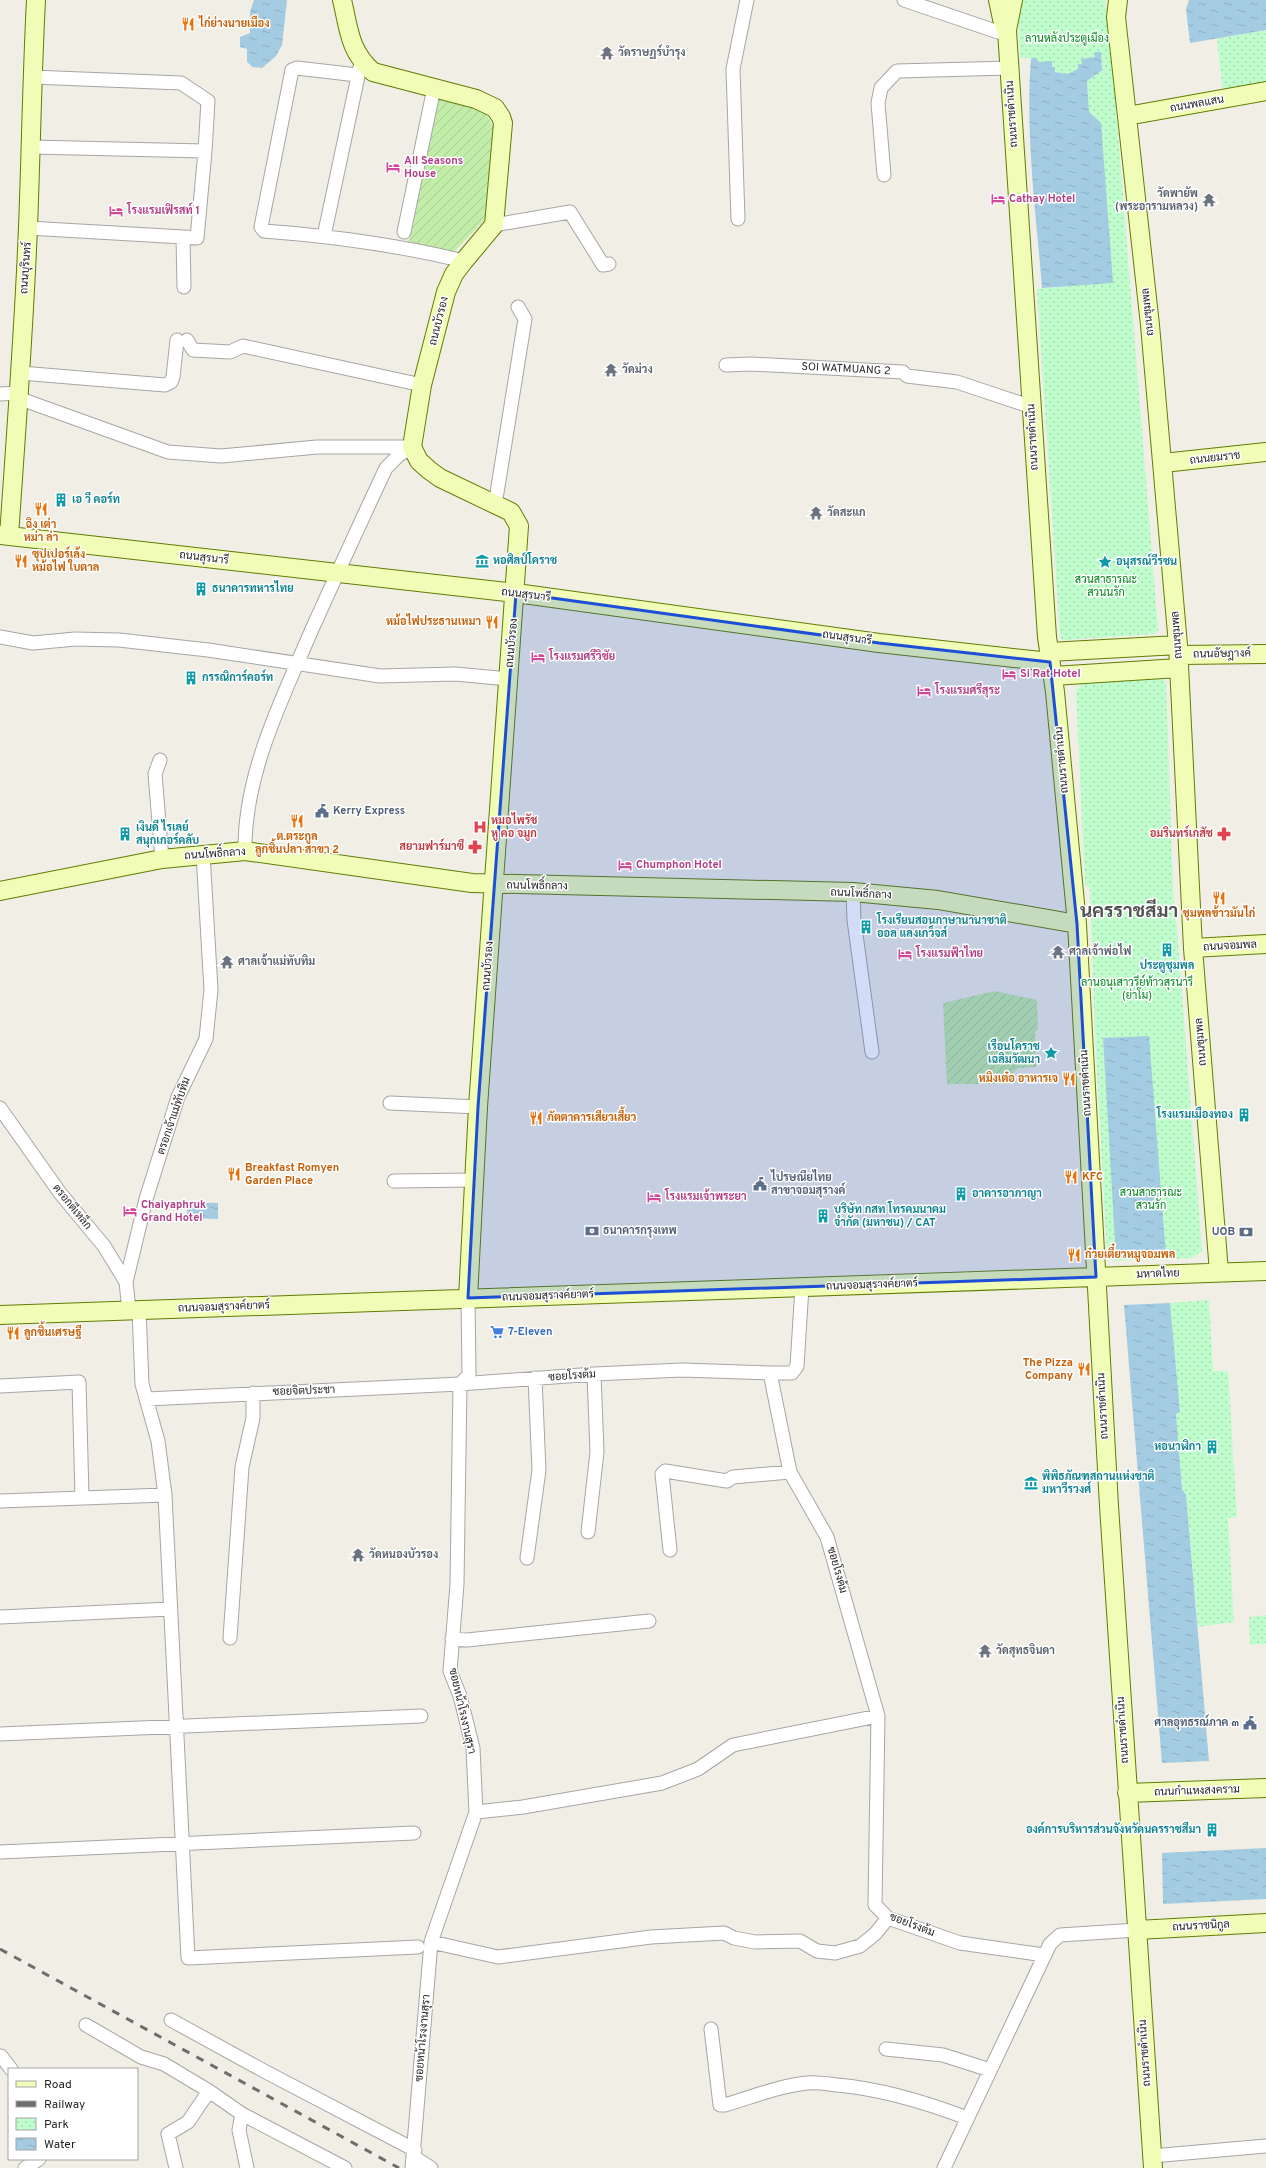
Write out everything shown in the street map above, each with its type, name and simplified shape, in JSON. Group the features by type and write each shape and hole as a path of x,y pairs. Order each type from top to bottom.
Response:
{"main road":[{"name":"ถนนบุรินทร์","path":"4,535 21,373 36,0"},
{"path":"342,0 359,68 476,99 494,108 501,117 502,123 494,225"},
{"name":"ถนนราชดำเนิน","path":"998,0 1007,33 1010,68 1032,407 1051,663 1077,924 1096,1277 1127,1793 1153,2162"},
{"path":"1005,0 1007,33"},
{"path":"1007,33 1013,0"},
{"name":"ถนนชุมพล","path":"1115,4 1163,463 1179,656 1193,948 1219,1272"},
{"name":"ถนนพลแสน","path":"1127,116 1266,91"},
{"name":"ถนนบัวรอง","path":"468,1298 478,1107 493,885 516,593 519,526 511,512 440,478 429,470 419,461 412,447 422,385 446,292 454,274 494,225"},
{"name":"ถนนยมราช","path":"1163,463 1266,452"},
{"name":"ถนนสุรนารี","path":"4,535 516,593 879,643 1051,663"},
{"name":"ถนนอัษฎางค์","path":"1179,656 1266,654"},
{"path":"1051,663 1179,656"},
{"path":"1051,663 1179,656"},
{"name":"ถนนโพธิ์กลาง","path":"0,891 162,859 245,851 493,885 853,892 938,900 1077,924"},
{"name":"ถนนจอมพล","path":"1193,948 1266,944"},
{"name":"มหาดไทย","path":"1096,1277 1266,1271"},
{"name":"ถนนจอมสุรางค์ยาตร์","path":"0,1315 1096,1277"},
{"name":"ถนนกำแหงสงคราม","path":"1127,1793 1266,1788"},
{"name":"ถนนราชนิกูล","path":"1137,1930 1266,1923"}],"street":[{"path":"738,219 733,69 747,0"},
{"path":"904,0 1007,33"},
{"path":"324,236 359,68 297,68 292,70 261,227 264,231 324,236 440,255 464,261"},
{"path":"884,175 878,103 882,88 897,71 1010,68"},
{"path":"28,228 197,238 208,101 181,83 32,77"},
{"path":"404,232 434,88"},
{"path":"31,147 205,152"},
{"path":"494,225 570,212 604,265 609,264"},
{"path":"183,237 184,287"},
{"path":"495,504 525,319 518,307"},
{"path":"21,373 165,385 171,382 173,377 182,340 193,350 230,352 243,346 422,385"},
{"name":"SOI WATMUANG 2","path":"726,365 751,364 903,372 907,376 957,382 1032,407"},
{"path":"0,394 18,396 168,452 221,456 317,447 412,447"},
{"path":"245,851 246,813 251,790 272,727 297,664 386,468 399,454 412,447"},
{"path":"0,637 33,643 75,639 119,640 208,650 380,676 455,674 509,679"},
{"path":"160,760 155,774 162,859"},
{"name":"ตรอกเจ้าแม่ทับทิม","path":"126,1282 146,1199 178,1097 206,1039 211,990 203,854"},
{"path":"853,892 854,920 872,1052"},
{"path":"390,1103 478,1107"},
{"name":"ตรอกตีเหล็ก","path":"0,1108 60,1193 104,1246 126,1282 134,1310 141,1373 158,1441 165,1494 188,1958 418,1947"},
{"path":"394,1181 475,1180"},
{"path":"770,1373 792,1373 797,1366 802,1287"},
{"path":"460,1384 470,1375 468,1298"},
{"name":"ซอยโรงต้ม","path":"460,1384 594,1374 682,1370 770,1373 790,1472 827,1537 878,1716 875,1905 888,1918 960,1942 1044,1955"},
{"path":"588,1532 597,1452 594,1374"},
{"path":"527,1558 539,1470 535,1378"},
{"path":"0,1386 79,1382 82,1497"},
{"name":"ซอยจิตประชา","path":"147,1399 460,1384"},
{"name":"ซอยหน้าโรงงานสุรา","path":"413,2158 431,1942 476,1812 472,1748 460,1696 450,1671 457,1584 460,1384"},
{"path":"230,1638 242,1467 253,1418 253,1393"},
{"path":"670,1550 662,1474 665,1471 727,1481 732,1477 790,1472"},
{"path":"0,1501 165,1494"},
{"path":"0,1617 170,1609"},
{"path":"452,1639 467,1640 649,1621"},
{"path":"0,1734 421,1716"},
{"path":"476,1812 523,1807 662,1783 698,1769 734,1745 878,1716"},
{"path":"0,1852 414,1833"},
{"path":"431,1942 498,1958 652,1937 724,1932 734,1938 756,1942 800,1941 817,1951 835,1953 860,1946 875,1934 888,1918"},
{"path":"944,2168 1050,1944 1060,1935 1137,1930"},
{"path":"171,2020 264,2071 431,2168"},
{"path":"86,2025 141,2057 170,2067 209,2091 242,2114 345,2168"},
{"path":"711,2029 720,2105 725,2105 786,2086 809,2082 853,2086 893,2094 926,2102 967,2118"},
{"path":"886,2049 943,2055 990,2070"},
{"path":"0,2055 10,2068"},
{"path":"176,2168 168,2134 188,2122 209,2091"},
{"path":"242,2114 239,2130 247,2168"},
{"path":"1153,2162 1266,2146"},
{"path":"25,2168 37,2160"}],"highlighted area":[{"path":"516,593 879,643 1050,662 1077,924 1096,1277 468,1298 478,1107"}],"green space":[{"name":"สวนสาธารณะ สวนนรัก","path":"1018,0 1105,0 1113,72 1158,628 1158,631 1153,634 1065,640 1062,640 1060,635 1037,289 1113,282 1089,112 1087,81 1102,70 1101,52 1082,64 1076,71 1066,74 1056,72 1037,62 1037,58 1020,58"},
{"path":"1266,30 1266,85 1223,92 1217,39"},
{"path":"436,98 480,107 485,110 493,127 487,217 453,253 408,245"},
{"path":"1158,678 1166,682 1174,912 1176,916 1202,1251 1192,1258 1115,1261 1110,1260 1107,1256 1095,1035 1090,887 1085,885 1076,691 1082,683"},
{"path":"995,991 1037,1000 1038,1030 1035,1031 1036,1067 1018,1068 1010,1076 1010,1084 947,1084 943,1003"},
{"path":"1209,1300 1213,1371 1228,1371 1237,1517 1228,1518 1234,1622 1198,1627 1186,1495 1182,1489 1176,1414 1180,1412 1170,1303"},
{"path":"1266,1615 1266,1644 1250,1645 1249,1617"}],"water":[{"path":"254,0 287,0 282,45 276,56 262,68 253,67 247,62 247,49 240,47 240,37 250,33 250,12"},
{"path":"1189,0 1266,0 1266,30 1190,43 1186,9"},
{"path":"1095,52 1101,52 1102,70 1087,81 1089,112 1101,123 1113,283 1042,288 1030,144 1029,115 1031,58 1037,58 1038,62 1052,61 1052,67 1055,67 1055,72 1068,74 1078,69 1078,64 1082,64 1081,59 1095,57"},
{"path":"1149,1036 1166,1256 1116,1258 1103,1038"},
{"path":"187,1202 218,1203 218,1219 187,1218"},
{"path":"1170,1303 1180,1412 1176,1414 1182,1489 1186,1495 1209,1761 1162,1763 1124,1305"},
{"path":"1266,1848 1266,1899 1163,1904 1162,1853"}],"railway":[{"path":"0,1949 399,2168"}],"place":[{"name":"ไก่ย่างนายเมือง","path":"188,24"},
{"name":"วัดราษฏร์บำรุง","path":"607,53"},
{"name":"All Seasons House","path":"393,167"},
{"name":"Cathay Hotel","path":"998,199"},
{"name":"วัดพายัพ (พระอารามหลวง)","path":"1209,200"},
{"name":"โรงแรมเฟิรสท์ 1","path":"116,211"},
{"name":"วัดม่วง","path":"611,370"},
{"name":"เอ วี คอร์ท","path":"61,500"},
{"name":"ฉิง เต่า หม่า ล่า","path":"41,509"},
{"name":"วัดสะแก","path":"816,513"},
{"name":"ซุปเปอร์เล้ง หม้อไฟ ใบตาล","path":"21,561"},
{"name":"หอศิลป์โคราช","path":"482,561"},
{"name":"อนุสรณ์วีรชน","path":"1105,562"},
{"name":"ธนาคารทหารไทย","path":"201,589"},
{"name":"หม้อไฟประธานเหมา","path":"492,622"},
{"name":"โรงแรมศรีวิชัย","path":"538,657"},
{"name":"Si Rat Hotel","path":"1009,674"},
{"name":"กรรณิการ์คอร์ท","path":"191,678"},
{"name":"โรงแรมศรีสุระ","path":"924,691"},
{"name":"Kerry Express","path":"322,811"},
{"name":"ต.ตระกูล ลูกชิ้นปลา สาขา 2","path":"297,821"},
{"name":"หมอไพรัช หู คอ จมูก","path":"480,827"},
{"name":"เงินดี ไรเลย์ สนุกเกอร์คลับ","path":"125,834"},
{"name":"อมรินทร์เภสัช","path":"1224,834"},
{"name":"สยามฟาร์มาซี","path":"475,847"},
{"name":"Chumphon Hotel","path":"625,865"},
{"name":"ชุมพลข้าวมันไก่","path":"1219,898"},
{"name":"โรงเรียนสอนภาษานานาชาติ ออล แลงเกว็จส์","path":"866,927"},
{"name":"ประตูชุมพล","path":"1167,950"},
{"name":"ศาลเจ้าพ่อไฟ","path":"1058,952"},
{"name":"โรงแรมฟ้าไทย","path":"905,954"},
{"name":"ศาลเจ้าแม่ทับทิม","path":"227,962"},
{"name":"เรือนโคราช เฉลิมวัฒนา","path":"1051,1053"},
{"name":"หมิงเต๋อ อาหารเจ","path":"1069,1079"},
{"name":"โรงแรมเมืองทอง","path":"1244,1115"},
{"name":"ภัตตาคารเสียวเสี้ยว","path":"536,1118"},
{"name":"Breakfast Romyen Garden Place","path":"234,1174"},
{"name":"KFC","path":"1071,1177"},
{"name":"ไปรษณียไทย สาขาจอมสุรางค์","path":"760,1184"},
{"name":"อาคารอาภาญา","path":"961,1194"},
{"name":"โรงแรมเจ้าพระยา","path":"654,1197"},
{"name":"Chaiyaphruk Grand Hotel","path":"130,1211"},
{"name":"บริษัท กสท โทรคมนาคม จำกัด (มหาชน) / CAT","path":"823,1216"},
{"name":"ธนาคารกรุงเทพ","path":"592,1231"},
{"name":"UOB","path":"1246,1232"},
{"name":"ก๋วยเตี๋ยวหมูจอมพล","path":"1074,1255"},
{"name":"7-Eleven","path":"497,1332"},
{"name":"ลูกชิ้นเศรษฐี","path":"13,1333"},
{"name":"The Pizza Company","path":"1084,1369"},
{"name":"หอนาฬิกา","path":"1212,1447"},
{"name":"พิพิธภัณฑสถานแห่งชาติ มหาวีรวงศ์","path":"1031,1483"},
{"name":"วัดหนองบัวรอง","path":"358,1555"},
{"name":"วัดสุทธจินดา","path":"985,1651"},
{"name":"ศาลอุทธรณ์ภาค ๓","path":"1250,1723"},
{"name":"องค์การบริหารส่วนจังหวัดนครราชสีมา","path":"1212,1830"}],"district":[{"name":"นครราชสีมา","path":"1129,912"}],"park label":[{"name":"ลานหลังประตูเมือง","path":"1067,39"},
{"name":"ลานอนุเสาวรีย์ท้าวสุรนารี (ย่าโม)","path":"1137,989"},
{"name":"สวนสาธารณะ สวนรัก","path":"1151,1199"}]}
